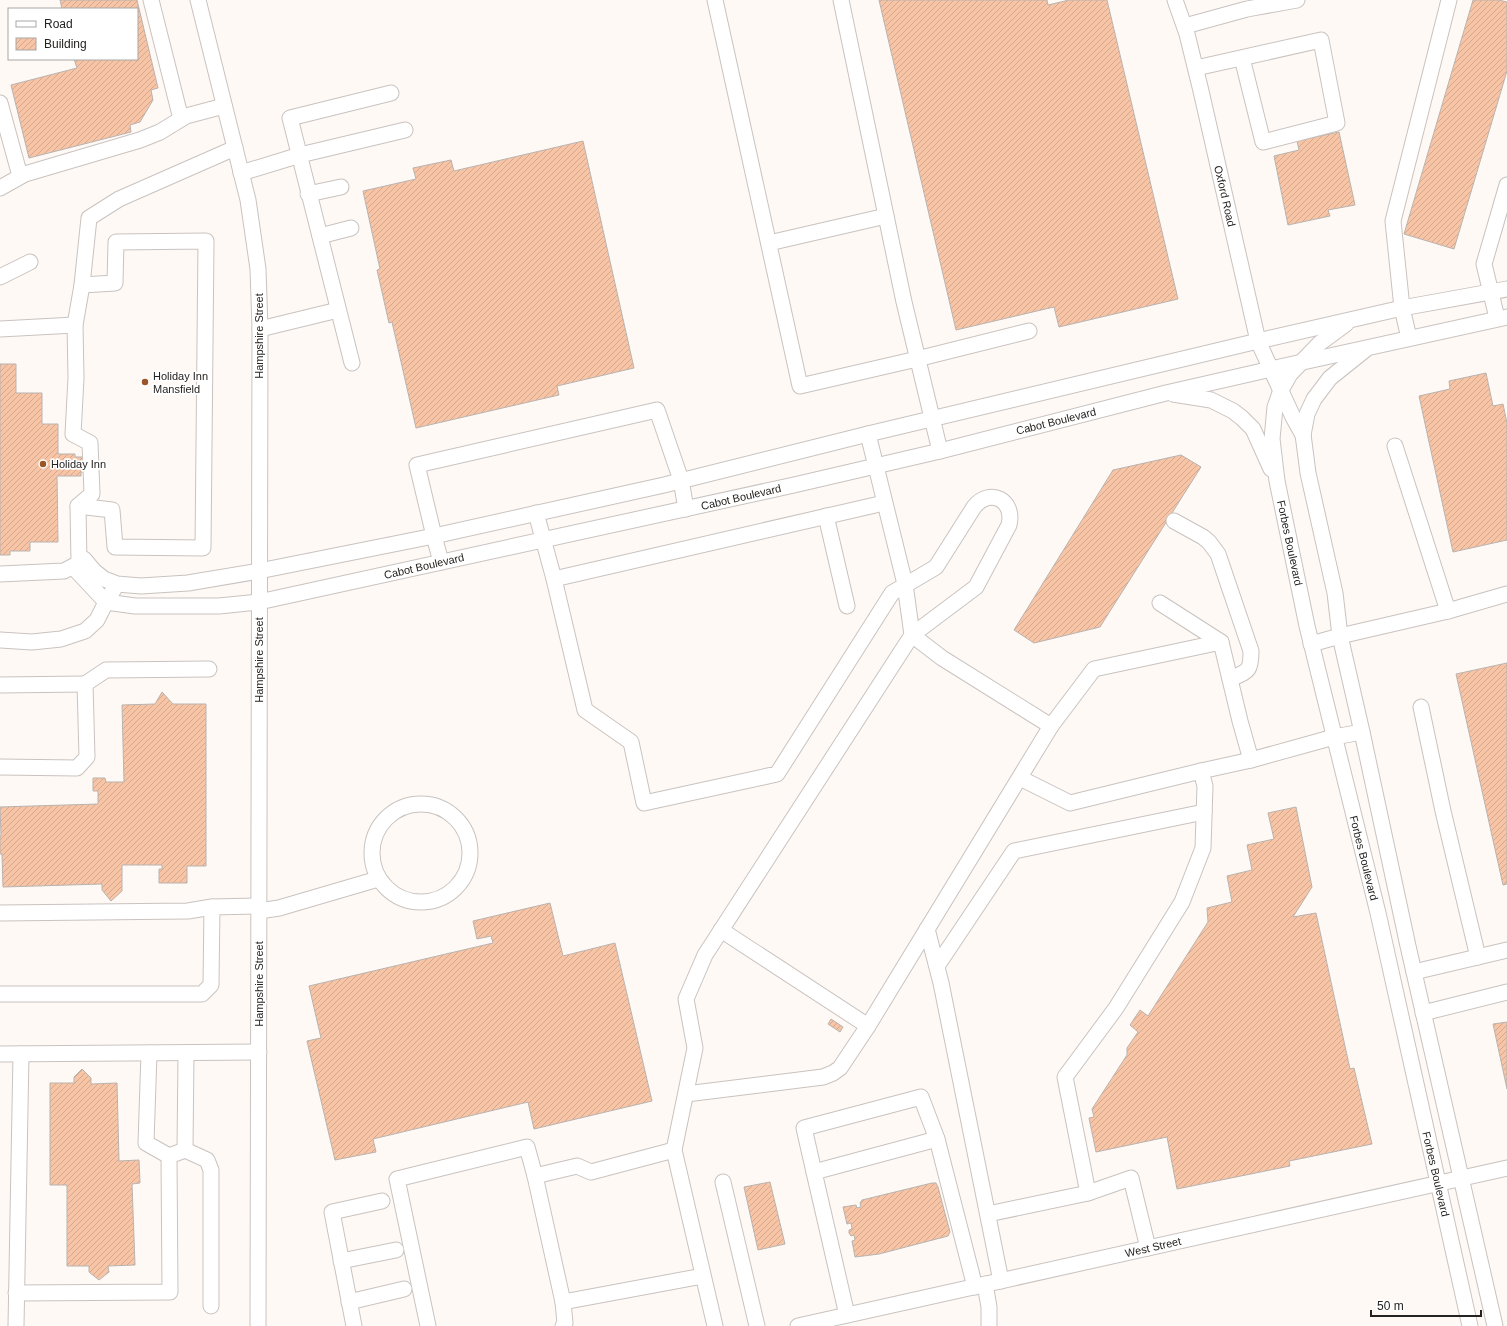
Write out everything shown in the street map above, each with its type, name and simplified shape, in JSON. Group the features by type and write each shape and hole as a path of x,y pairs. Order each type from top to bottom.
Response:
{"street":[{"path":"151,0 181,119"},
{"name":"Hampshire Street","path":"198,0 248,200 258,269 260,329 258,1326"},
{"path":"715,0 800,386 1029,331"},
{"path":"841,0 917,359 940,451"},
{"name":"Oxford Road","path":"1175,0 1196,68 1258,341 1281,390"},
{"path":"1184,26 1253,4 1297,0"},
{"path":"1409,338 1402,308 1392,221 1449,0"},
{"path":"1196,68 1321,40 1337,123 1263,142 1242,58"},
{"path":"352,363 290,118 391,93"},
{"path":"0,103 20,176"},
{"path":"0,188 20,176 140,140 160,132 186,116 224,106"},
{"path":"241,173 300,155 405,130"},
{"path":"78,506 92,494 90,443 74,434 76,378 75,325 82,286 89,218 119,199 235,148"},
{"path":"1502,318 1490,293 1484,264 1507,185"},
{"path":"308,194 341,187"},
{"path":"769,243 886,216"},
{"path":"320,236 351,228"},
{"path":"78,506 112,510 114,547 203,548 206,241 116,242 115,283 82,286"},
{"path":"0,276 30,262"},
{"name":"Forbes Boulevard","path":"1470,1326 1376,905 1311,644 1277,481 1272,439 1275,407 1281,390 1290,374 1320,343 1352,320 1402,308 1507,289"},
{"path":"260,329 338,310"},
{"name":"Forbes Boulevard","path":"1495,1326 1460,1178 1340,636 1335,593 1308,473 1303,435 1307,414 1314,398 1337,371 1370,347 1502,318"},
{"path":"106,602 75,569 84,559 94,571 104,579 117,584 141,586 188,584 259,571 434,536 681,480 932,418 1352,320"},
{"path":"0,329 75,325"},
{"name":"Cabot Boulevard","path":"106,602 134,606 219,606 259,602 686,509 875,466 940,451 1166,393 1370,347"},
{"name":"Forbes Boulevard","path":"1281,390 1303,435"},
{"path":"1166,393 1211,400 1233,411 1242,418 1253,429 1277,481"},
{"path":"441,562 417,465 657,410 681,480 686,509"},
{"path":"868,434 905,584 912,635 942,658 1051,726"},
{"path":"1395,446 1448,610"},
{"path":"536,513 554,579 585,710 631,742 644,804 777,774 892,594 905,584 936,567 978,502 984,498 997,498 1003,501 1010,512 1011,518 1009,525 976,587 912,635 721,930 706,955 686,999 695,1048 674,1150 715,1326"},
{"path":"554,579 884,503"},
{"path":"78,506 80,564"},
{"path":"826,516 847,606"},
{"path":"1174,521 1203,537 1218,554 1251,651 1251,664 1246,672 1230,679"},
{"path":"0,574 64,571 80,564"},
{"path":"0,640 32,642 61,639 85,631 97,620 117,584"},
{"path":"1311,644 1507,594"},
{"path":"1160,603 1221,642 1251,760"},
{"path":"686,1094 823,1077 833,1074 840,1068 868,1026 1051,726 1094,670 1221,642"},
{"path":"0,685 85,684 106,670 209,669"},
{"path":"0,767 77,768 87,757 85,684"},
{"path":"1421,707 1443,811 1478,956"},
{"path":"1020,778 1070,803 1251,760 1334,737 1362,732"},
{"path":"1088,1193 1065,1077 1116,1008 1182,902 1203,848 1205,786 1201,771"},
{"path":"417,804 429,804 441,808 456,819 467,834 471,858 468,870 454,891 444,898 432,902 420,903 408,901 396,896 378,879 372,855 373,843 377,831 393,812 404,807 417,804"},
{"path":"937,966 1014,852 1204,812"},
{"path":"0,913 188,911 212,907 279,908 378,879"},
{"path":"0,994 202,994 211,985 212,907"},
{"path":"927,929 937,966 1001,1281"},
{"path":"721,930 868,1026"},
{"path":"1414,972 1507,950"},
{"path":"1398,1004 1422,1006 1507,992"},
{"path":"185,1150 186,1052"},
{"path":"0,1054 259,1052"},
{"path":"148,1053 146,1143 169,1156"},
{"path":"16,1326 21,1054"},
{"path":"847,1315 804,1128 921,1097 937,1139 980,1285 989,1307 989,1326"},
{"path":"814,1172 937,1139"},
{"path":"428,1326 397,1179 527,1147 536,1176 563,1302 565,1323 563,1326"},
{"path":"169,1156 185,1150 207,1160 211,1170 211,1306"},
{"path":"536,1176 577,1166 591,1172 674,1150"},
{"path":"16,1293 170,1292 169,1156"},
{"name":"West Street","path":"798,1326 1507,1168"},
{"path":"988,1214 1088,1193 1131,1178 1148,1248"},
{"path":"723,1182 757,1326"},
{"path":"354,1326 332,1212 382,1201"},
{"path":"341,1261 396,1250"},
{"path":"563,1302 704,1276"},
{"path":"349,1302 404,1289"}],"building":[{"path":"60,0 137,0 158,88 151,90 153,100 140,122 130,125 131,132 29,158 11,85 77,68 74,60 138,60 138,8 62,8"},
{"path":"879,0 1047,0 1048,5 1069,0 1107,0 1178,299 1059,327 1054,307 956,330"},
{"path":"1473,0 1499,0 1507,2 1507,71 1454,249 1404,234"},
{"path":"1339,132 1355,205 1328,210 1330,216 1288,225 1274,156 1299,150 1297,141"},
{"path":"583,141 634,368 557,386 559,395 416,428 392,322 389,323 377,270 380,269 363,191 416,179 413,168 451,160 454,171"},
{"name":"Holiday Inn","path":"0,364 16,364 16,393 42,393 42,424 58,424 58,454 75,454 75,457 85,457 85,472 81,472 81,476 57,476 58,542 30,542 30,551 10,551 10,555 0,555"},
{"path":"1486,373 1493,406 1503,404 1507,423 1507,540 1453,552 1419,396 1450,389 1449,381"},
{"path":"1181,455 1201,467 1100,627 1034,643 1014,630 1113,470"},
{"path":"1507,663 1507,884 1503,885 1456,674"},
{"path":"162,692 173,704 206,704 206,866 187,866 187,883 159,883 159,869 162,869 162,865 122,865 122,891 111,901 102,890 102,884 3,887 2,854 0,854 0,807 98,804 98,791 93,791 93,778 105,778 106,782 124,782 122,705 155,704"},
{"path":"1296,807 1312,887 1293,917 1316,913 1350,1069 1354,1068 1372,1144 1289,1161 1290,1166 1177,1189 1167,1137 1096,1152 1089,1118 1094,1117 1092,1109 1127,1055 1127,1048 1138,1032 1130,1025 1140,1010 1148,1016 1208,922 1207,908 1232,902 1227,876 1252,870 1247,845 1274,839 1268,813"},
{"path":"550,903 563,956 615,943 652,1101 534,1129 528,1102 373,1139 376,1152 335,1160 307,1041 321,1038 309,986 493,943 491,936 477,939 473,921"},
{"path":"831,1019 843,1027 840,1032 828,1024"},
{"path":"1507,1022 1507,1089 1493,1024"},
{"path":"82,1069 91,1078 91,1084 117,1083 119,1161 139,1160 140,1183 132,1184 135,1265 108,1266 109,1272 99,1280 89,1272 89,1266 67,1266 67,1185 50,1185 50,1083 74,1083 74,1077"},
{"path":"770,1182 785,1244 758,1250 744,1187"},
{"path":"936,1183 938,1187 950,1232 948,1236 879,1254 855,1257 852,1241 855,1240 854,1235 851,1236 849,1233 849,1230 852,1229 851,1223 847,1224 843,1207 856,1205 857,1208 861,1207 860,1203 862,1200"}],"place":[{"name":"Holiday Inn Mansfield","path":"145,382"},
{"name":"Holiday Inn","path":"43,464"}]}
